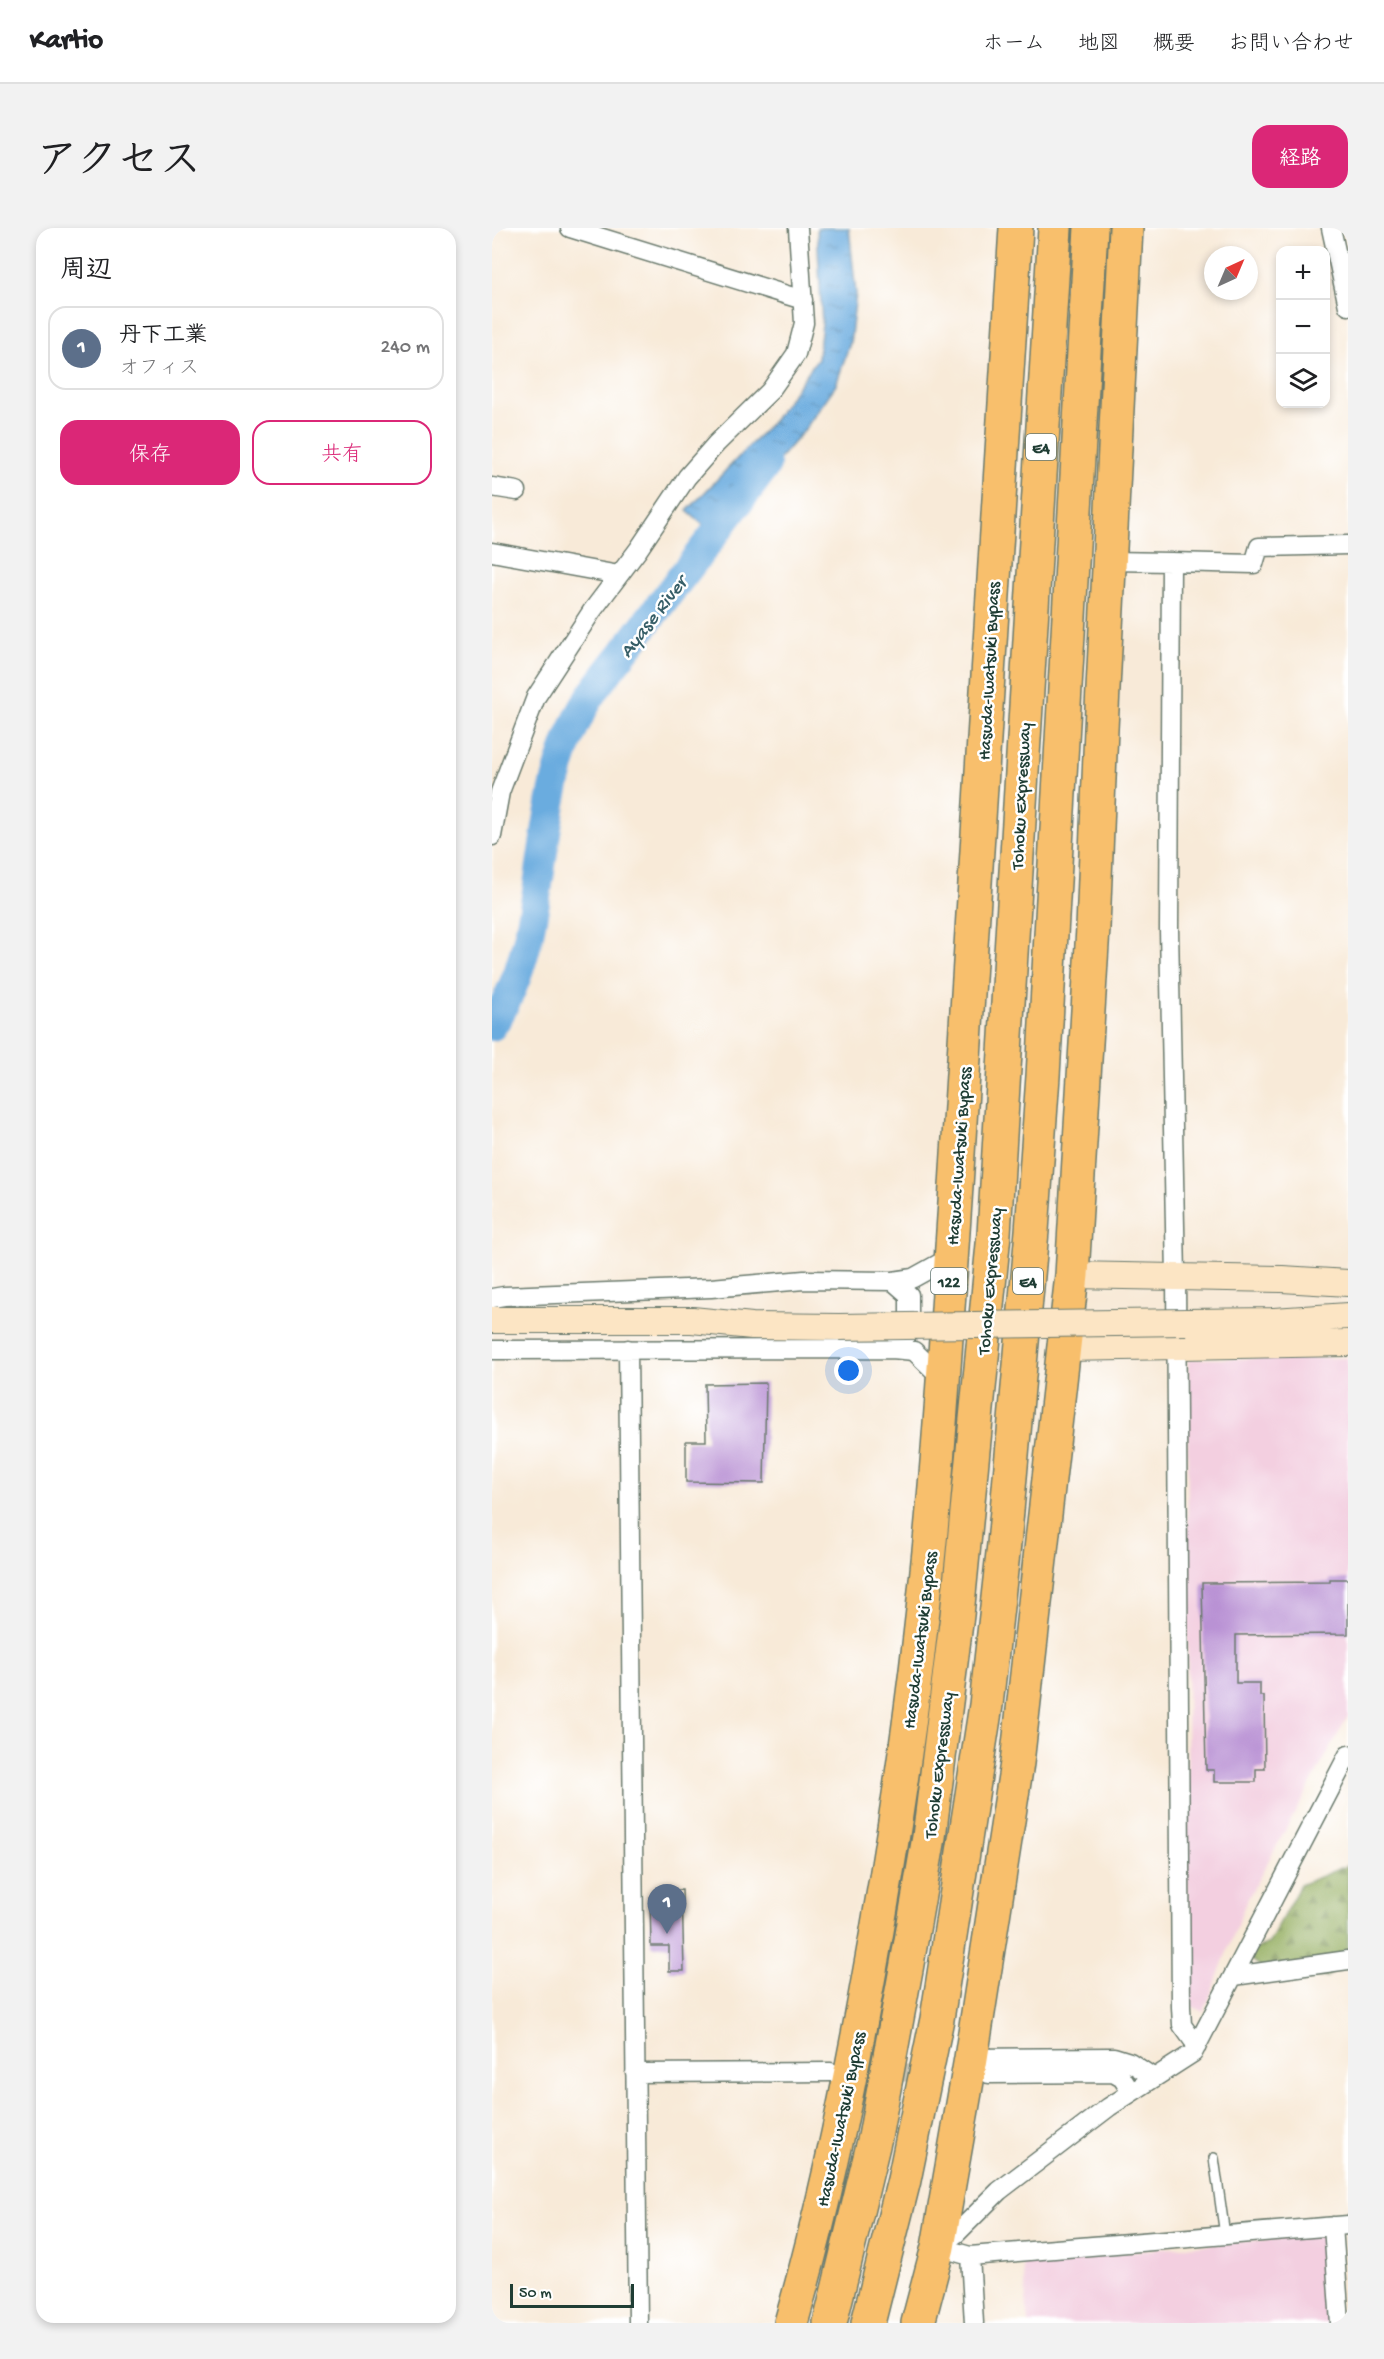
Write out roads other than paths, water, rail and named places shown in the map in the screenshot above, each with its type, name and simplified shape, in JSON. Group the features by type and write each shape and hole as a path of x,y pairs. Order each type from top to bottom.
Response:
{"highway":[{"name":"Hasuda-Iwatsuki Bypass","path":"791,2323 847,2094 890,1864 914,1692 943,1380 974,927 1016,228"},
{"name":"Tohoku Expressway","path":"830,2323 875,2137 909,1952 929,1838 957,1615 994,1234 1055,228"},
{"name":"Tohoku Expressway","path":"868,2323 904,2180 937,2019 986,1705 1003,1556 1034,1207 1092,228"},
{"path":"918,2323 980,2066 1065,1348 1072,1275 1093,928 1126,228"}],"street":[{"path":"570,228 803,300"},
{"path":"492,836 496,791 536,697 591,611 687,477 770,391 796,354 804,323 798,228"},
{"path":"1331,228 1348,306"},
{"path":"492,487 517,491"},
{"path":"1109,561 1254,564 1259,548 1348,545"},
{"path":"492,552 619,575"},
{"path":"1171,562 1169,929 1176,1276 1183,1324 1181,2007 1182,2025 1197,2046"},
{"path":"492,1298 711,1288 804,1280 893,1281 913,1278 951,1257"},
{"path":"1072,1275 1282,1279 1348,1283"},
{"path":"892,1349 909,1333 909,1295 893,1281"},
{"path":"1065,1348 1275,1306 1347,1316"},
{"path":"492,1320 692,1320 755,1311 839,1318 1183,1324 1348,1343"},
{"path":"628,1349 638,2323"},
{"path":"492,1350 892,1349 914,1351 943,1380"},
{"path":"938,2247 956,2234 999,2191 1109,2107 1193,2053 1348,1755"},
{"path":"1234,1976 1348,1960"},
{"path":"980,2066 1114,2057 1130,2062 1154,2078"},
{"path":"980,2066 1113,2073 1122,2078 1131,2092"},
{"path":"635,2073 831,2072"},
{"path":"938,2247 970,2256 1340,2226 1340,2323"},
{"path":"970,2256 974,2323"}],"lane":[{"path":"1214,2158 1225,2235"}],"water":[{"path":"817,228 849,228 856,294 850,343 836,385 805,429 763,478 710,531 687,511 774,420 818,358 822,324"}],"waterway":[{"name":"Ayase River","path":"492,1026 511,991 524,955 533,917 552,800 561,762 575,725 602,680 766,465"}],"tunnel":[{"path":"844,2072 976,2073"}],"place":[{"name":"丹下工業","path":"667,1934"}]}
